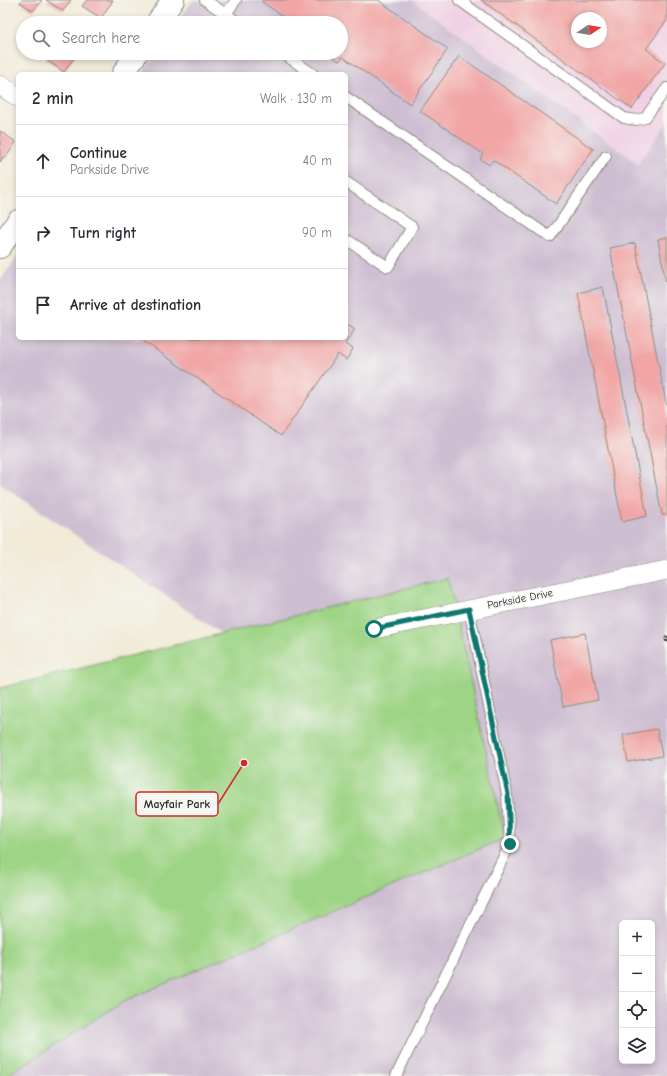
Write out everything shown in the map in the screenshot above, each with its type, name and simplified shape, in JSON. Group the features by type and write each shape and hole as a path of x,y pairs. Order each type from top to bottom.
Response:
{"street":[{"path":"162,16 173,0"},
{"path":"124,72 132,60"},
{"path":"0,85 16,96"},
{"path":"0,247 16,224"},
{"name":"Parkside Drive","path":"374,629 667,570"}],"lane":[{"path":"205,0 229,16"},
{"path":"226,14 236,0"},
{"path":"459,0 624,118 636,120 645,118 667,88"},
{"path":"292,60 310,72"},
{"path":"348,98 550,237 606,156"},
{"path":"348,183 412,227 388,267 348,240"},
{"path":"396,1076 510,844 508,794 469,609"}],"shaded area":[{"path":"193,0 412,0 638,164 667,123 667,1076 6,1076 124,1001 504,838 448,579 222,634 0,484 0,281 16,258 16,340 348,340 348,72 143,72 152,60 348,60 348,16 182,16"},
{"path":"412,0 667,0 667,123 638,164"}],"green space":[{"path":"448,578 505,838 124,1001 6,1076 0,1076 0,688"}],"building":[{"path":"22,0 42,0 33,11 20,2"},
{"path":"46,0 71,0 63,11"},
{"path":"87,0 113,0 102,16 98,16 82,6"},
{"path":"263,0 378,0 448,49 410,104 347,60 348,16 283,16 262,2"},
{"path":"481,0 667,0 667,20 646,49 665,63 632,109"},
{"path":"459,56 593,149 556,204 493,160 489,165 480,159 483,154 420,111"},
{"path":"46,60 72,60 64,72"},
{"path":"0,131 16,142 5,159 3,157 0,162"},
{"path":"667,237 667,283 666,283 658,239"},
{"path":"635,243 667,408 667,515 662,515 610,248"},
{"path":"603,287 647,516 622,522 578,293"},
{"path":"348,324 355,329 348,340"},
{"path":"142,340 348,340 345,344 353,349 346,360 338,354 281,436"},
{"path":"585,633 598,700 563,707 550,640"},
{"path":"657,729 662,756 628,762 623,735"}],"place":[{"name":"Mayfair Park","path":"244,763"}],"route":[{"path":"374,629 469,609 508,794 510,844"}]}
